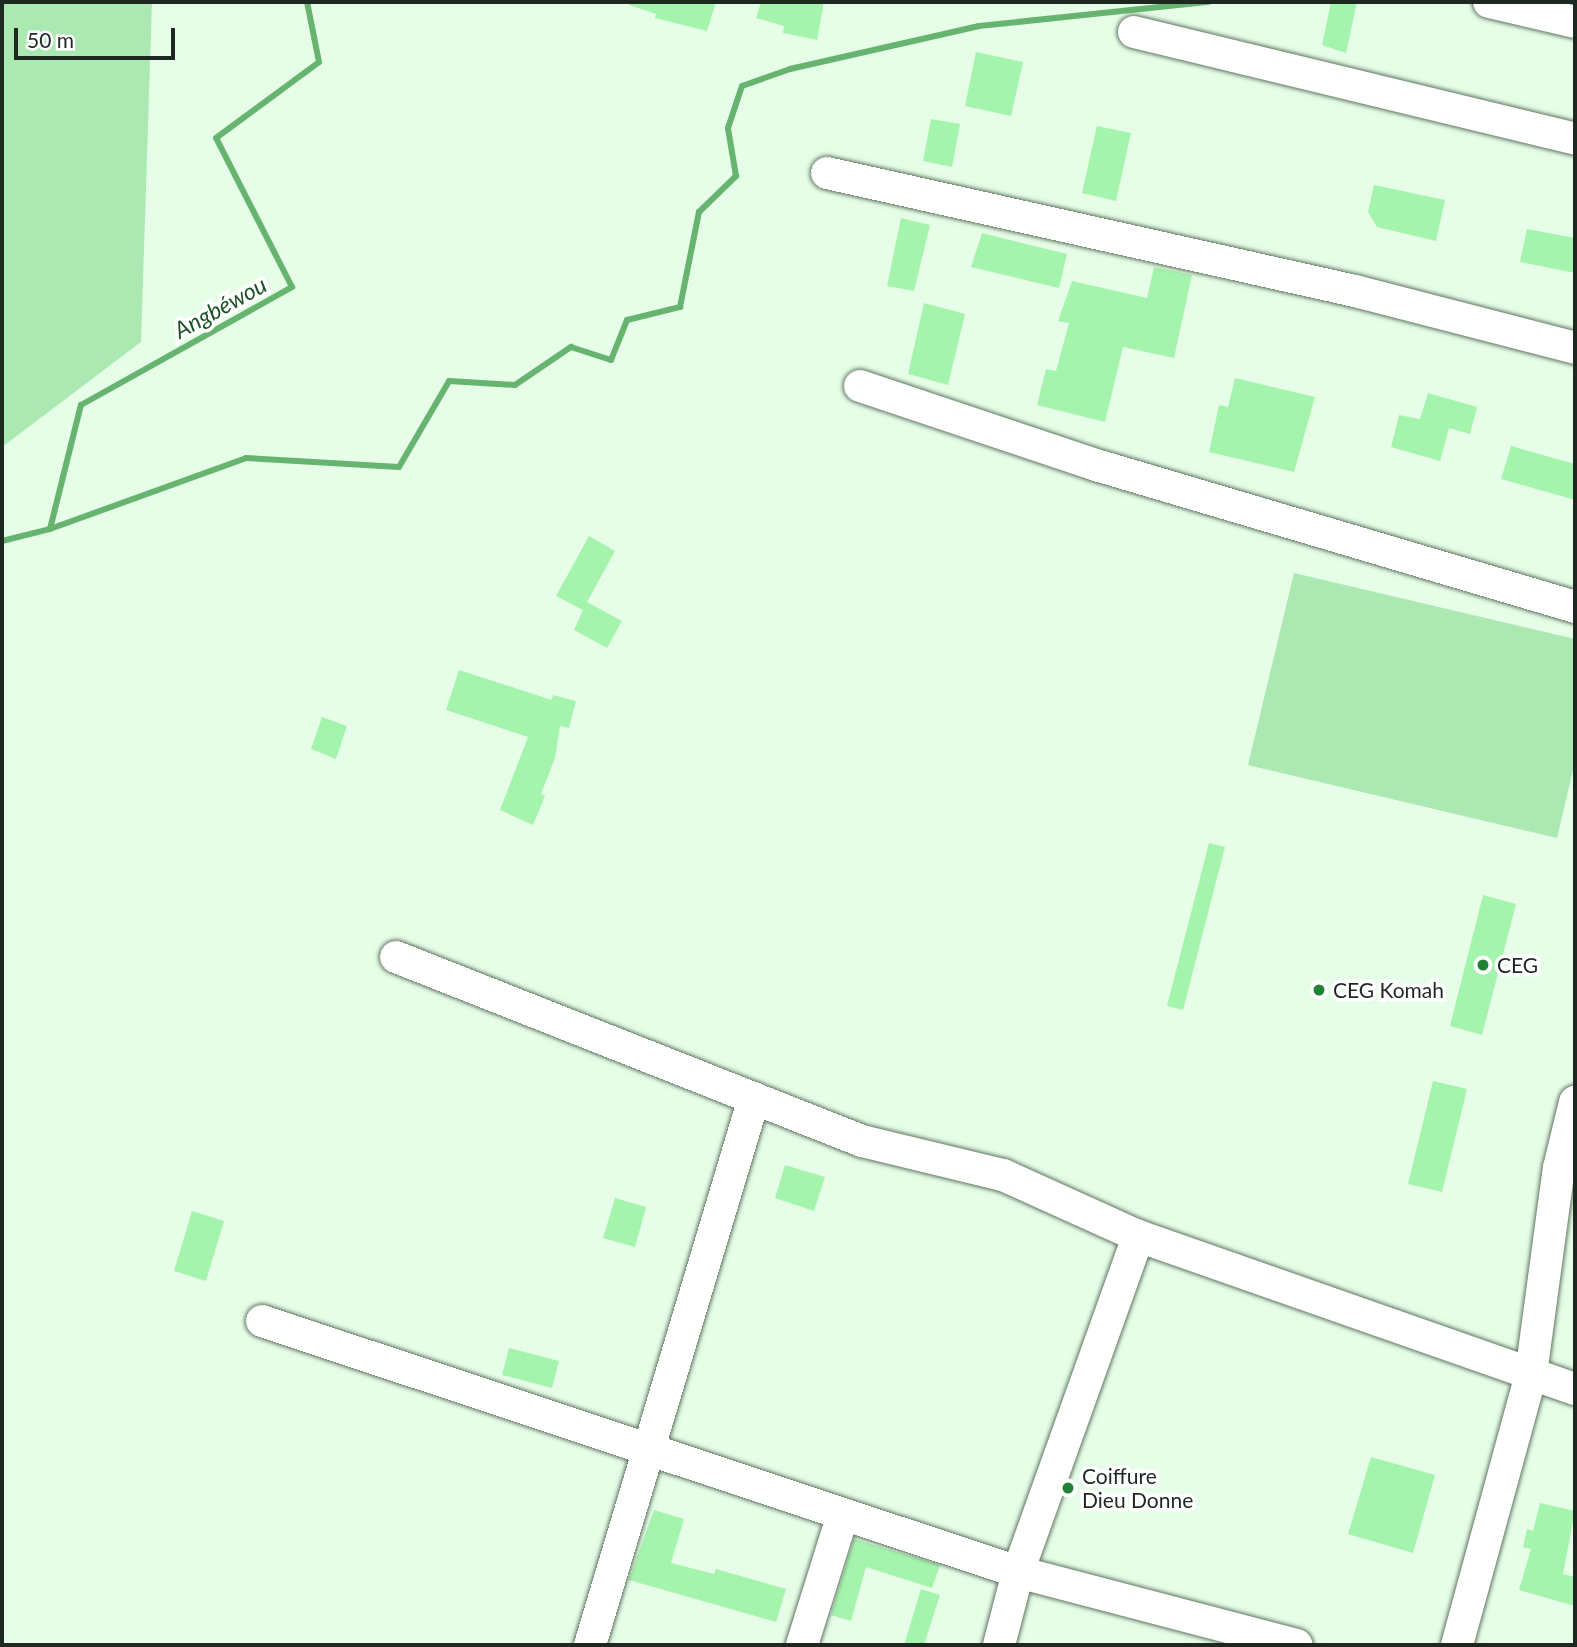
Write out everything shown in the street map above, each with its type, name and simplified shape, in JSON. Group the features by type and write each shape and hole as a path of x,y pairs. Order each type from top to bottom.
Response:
{"street":[{"path":"1489,2 1575,22"},
{"path":"1135,32 1575,139"},
{"path":"827,173 1355,291 1575,348"},
{"path":"860,386 1096,465 1575,607"},
{"path":"396,957 862,1141 1003,1175 1138,1236 1575,1389"},
{"path":"590,1645 754,1098"},
{"path":"1457,1645 1531,1374 1567,1171 1575,1102"},
{"path":"999,1645 1018,1572 1138,1236"},
{"path":"262,1321 1018,1572 1297,1645"},
{"path":"802,1645 843,1514"}],"green space":[{"path":"2,2 152,2 141,342 2,447"},
{"path":"1294,573 1575,639 1575,762 1557,838 1248,765"}],"building":[{"path":"629,2 716,2 707,31 655,18 656,14 629,5"},
{"path":"761,2 824,2 817,40 783,33 784,26 756,18"},
{"path":"1331,2 1357,2 1346,53 1322,45"},
{"path":"976,52 1023,62 1011,116 965,106"},
{"path":"931,119 960,124 952,167 923,161"},
{"path":"1097,126 1131,133 1116,201 1082,193"},
{"path":"1374,185 1445,200 1436,241 1377,227 1368,212"},
{"path":"901,218 930,225 914,291 887,286"},
{"path":"1527,229 1575,238 1575,273 1520,262"},
{"path":"982,233 1067,254 1059,288 971,267"},
{"path":"1154,267 1192,275 1174,358 1123,347 1105,422 1037,405 1046,369 1056,371 1069,323 1058,321 1072,281 1147,298"},
{"path":"924,303 965,314 948,385 908,374"},
{"path":"1235,378 1315,397 1294,472 1209,452 1219,405 1228,407"},
{"path":"1428,393 1477,407 1470,434 1449,428 1440,461 1391,447 1399,415 1420,419"},
{"path":"1511,446 1575,464 1575,500 1501,479"},
{"path":"589,536 615,551 587,602 622,621 607,648 574,630 583,610 556,596"},
{"path":"459,670 552,700 553,695 576,701 569,728 560,726 555,758 541,794 545,796 533,825 500,810 528,737 446,710"},
{"path":"322,717 347,726 336,759 311,749"},
{"path":"1209,843 1225,847 1183,1010 1167,1006"},
{"name":"CEG","path":"1483,895 1516,904 1482,1035 1450,1026"},
{"path":"1433,1081 1467,1089 1442,1192 1408,1184"},
{"path":"785,1165 825,1177 814,1211 775,1198"},
{"path":"615,1198 646,1207 635,1247 603,1238"},
{"path":"192,1211 224,1221 206,1281 174,1271"},
{"path":"509,1348 559,1361 552,1388 502,1375"},
{"path":"1371,1457 1435,1475 1413,1553 1348,1534"},
{"path":"1540,1503 1575,1511 1563,1574 1575,1577 1575,1606 1519,1590 1531,1549 1523,1547 1527,1529 1533,1531"},
{"path":"654,1510 684,1519 671,1563 714,1574 716,1569 786,1589 776,1622 629,1580"},
{"path":"854,1539 940,1565 932,1588 866,1567 851,1621 831,1615"},
{"path":"921,1589 940,1595 924,1645 904,1645"}],"waterway":[{"name":"Angbéwou","path":"2,541 50,529 81,405 292,287 216,138 319,62 307,2"},
{"path":"50,529 246,458 399,467 449,381 515,385 571,347 611,360 627,320 680,307 699,212 736,176 728,128 742,86 790,69 979,26 1209,2"}],"place":[{"name":"CEG","path":"1483,965"},
{"name":"CEG Komah","path":"1319,990"},
{"name":"Coiffure Dieu Donne","path":"1068,1488"}]}
